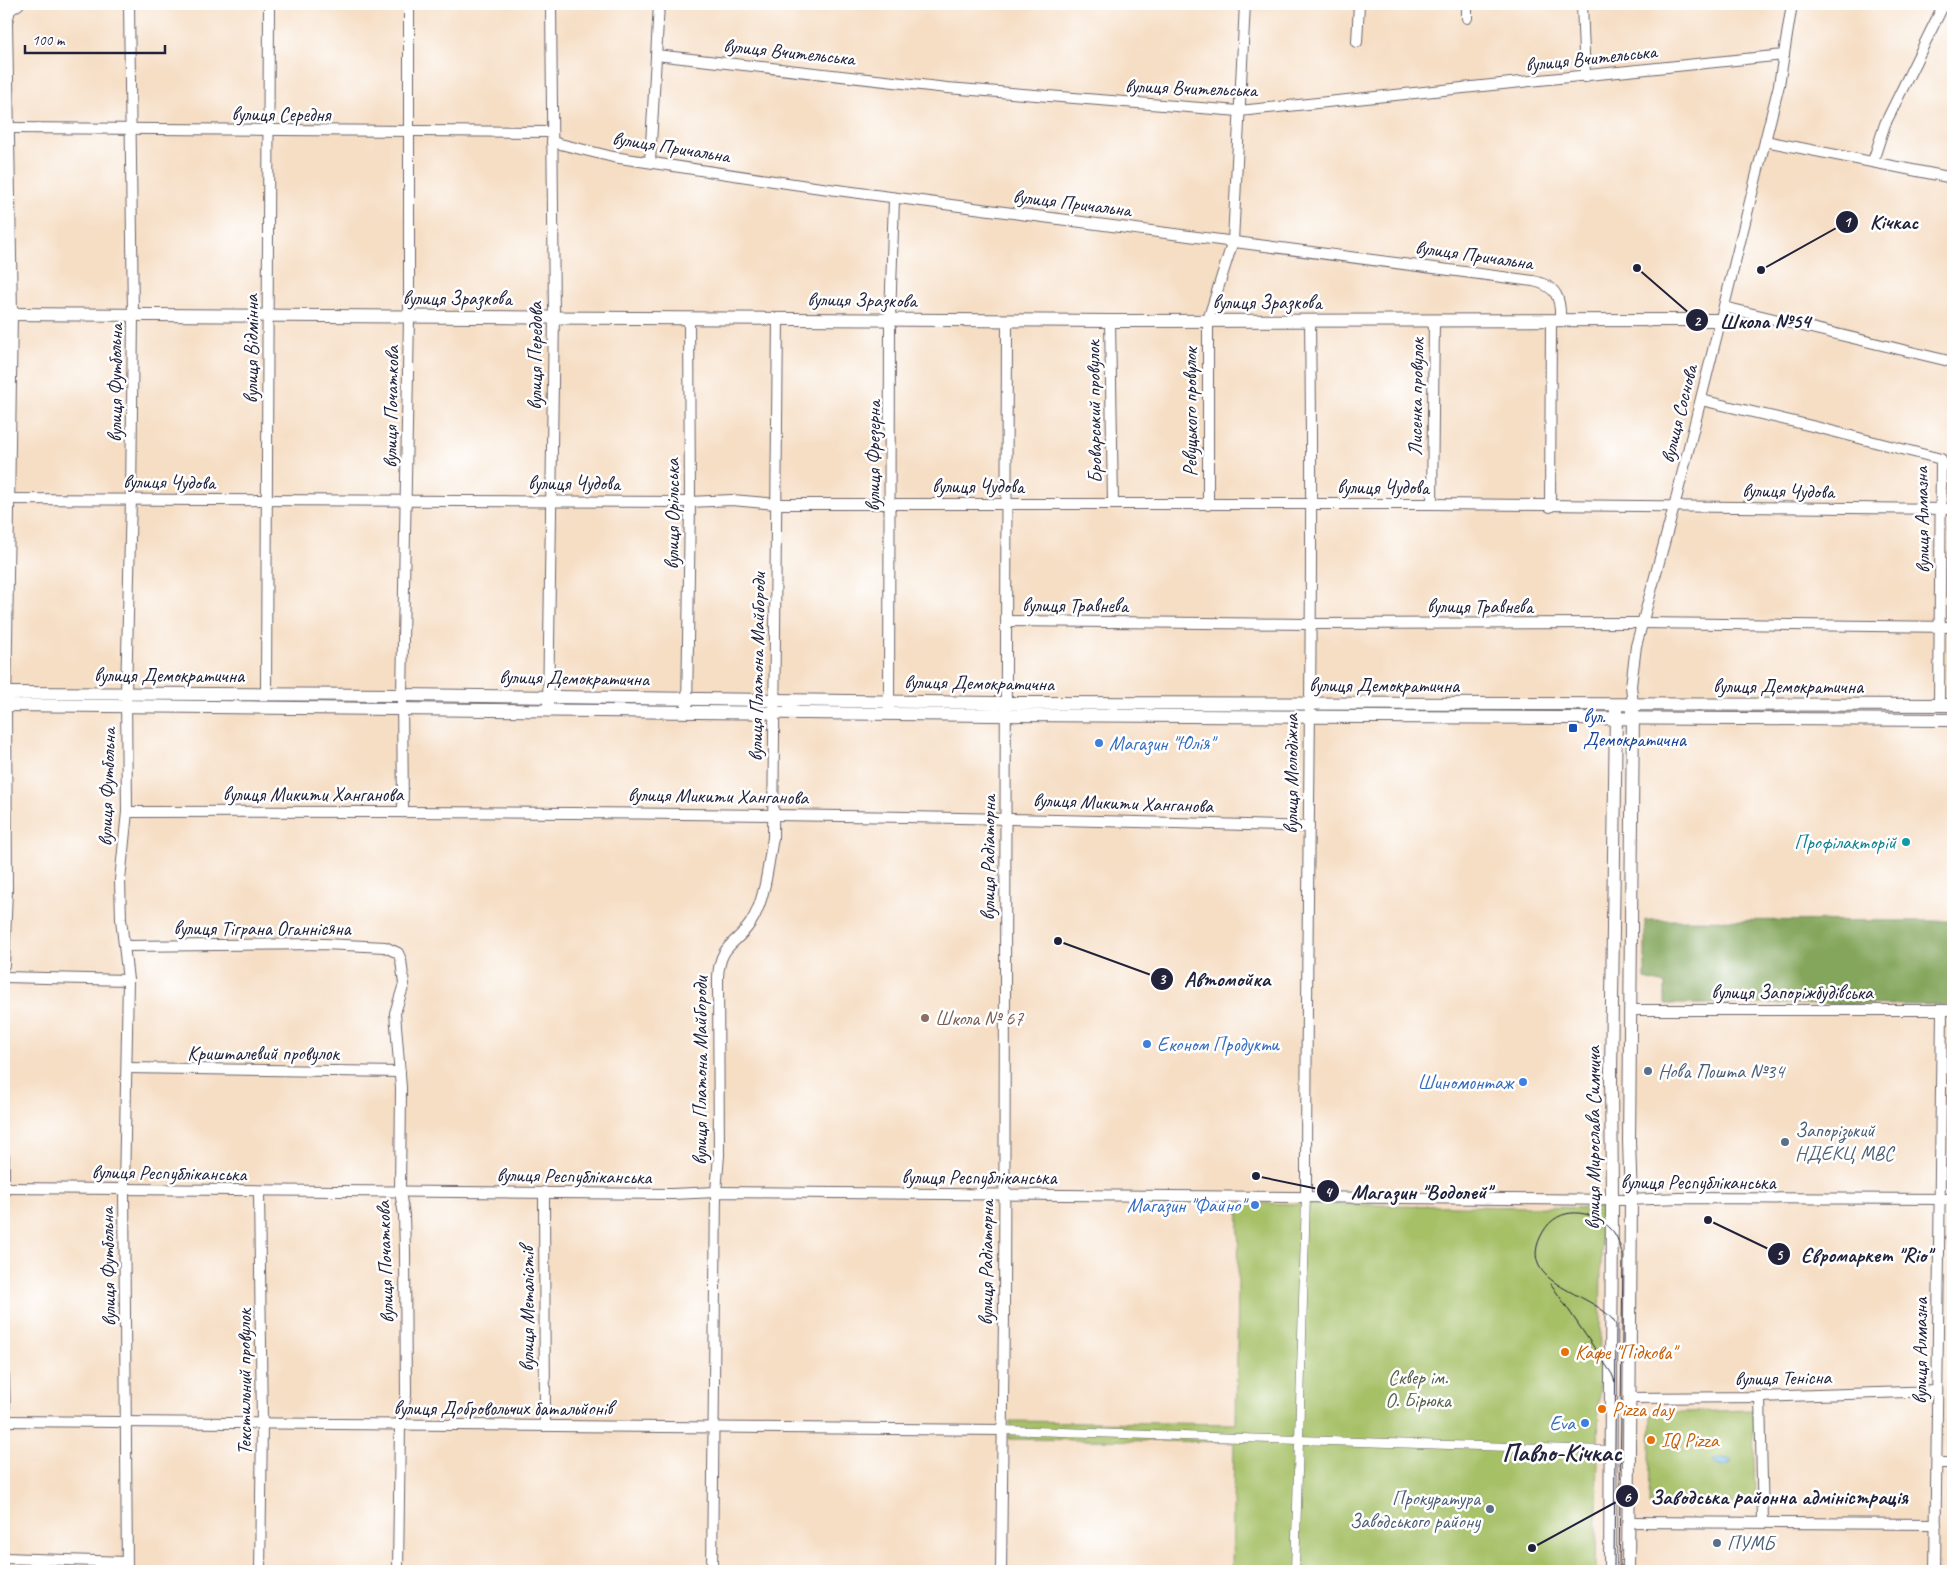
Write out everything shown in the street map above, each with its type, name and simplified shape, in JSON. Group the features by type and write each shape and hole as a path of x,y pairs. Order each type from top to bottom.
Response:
{"street":[{"path":"4,965 7,890 5,699 8,314 6,187 9,128 7,22 10,10 19,4"},
{"name":"вулиця Футбольна","path":"126,1566 127,1422 124,1188 128,980 121,919 120,880 127,812 126,699 131,499 131,131 128,4"},
{"name":"вулиця Відмінна","path":"266,694 269,4"},
{"name":"вулиця Початкова","path":"403,811 402,701 409,317 409,4"},
{"name":"вулиця Передова","path":"548,703 554,316 551,4"},
{"path":"650,162 659,4"},
{"name":"Ревуцького провулок","path":"1208,505 1208,320 1233,241 1245,4"},
{"path":"1357,42 1359,4"},
{"path":"1467,4 1467,18"},
{"path":"1585,4 1585,77"},
{"name":"вулиця Соснова","path":"1631,686 1642,622 1674,507 1765,141 1784,55 1792,4"},
{"path":"1873,161 1885,124 1944,4"},
{"name":"вулиця Вчительська","path":"656,55 947,88 1239,111 1585,77 1784,55"},
{"name":"вулиця Середня","path":"9,128 131,131 409,132 552,137"},
{"name":"вулиця Причальна","path":"552,137 614,157 894,199 1233,241 1543,283 1556,292 1560,300 1555,321 1550,507"},
{"path":"1765,141 1953,178"},
{"name":"вулиця Фрезерна","path":"889,707 890,318 894,199"},
{"path":"1724,307 1953,362"},
{"name":"вулиця Зразкова","path":"8,314 890,318 1110,321 1720,320"},
{"name":"вулиця Орільська","path":"687,705 690,502 689,318"},
{"name":"вулиця Платона Майбороди","path":"712,1571 716,1192 719,1155 719,961 725,949 749,926 759,907 773,838 778,318"},
{"name":"вулиця Радіаторна","path":"1001,1571 1007,709 1007,320"},
{"name":"Лисенка провулок","path":"1432,504 1434,320"},
{"name":"Броварський провулок","path":"1110,321 1113,503"},
{"name":"вулиця Молодіжна","path":"1306,1198 1309,624 1312,505 1310,321"},
{"name":"вулиця Алмазна","path":"1701,400 1937,456 1941,461 1942,509 1938,706"},
{"name":"вулиця Чудова","path":"6,499 690,502 732,500 777,504 1432,504 1550,507 1953,509"},
{"name":"вулиця Травнева","path":"1007,622 1309,624 1642,622 1953,627"},
{"path":"1616,711 1631,686"},
{"path":"1631,686 1633,711"},
{"name":"вулиця Демократична","path":"126,699 266,694 402,701"},
{"name":"вулиця Демократична","path":"5,699 402,701 1007,709 1633,711 1953,706"},
{"name":"вулиця Мирослава Симчича","path":"1610,1571 1612,1200 1610,1074 1616,711"},
{"name":"вулиця Демократична","path":"1633,711 1953,720"},
{"name":"вулиця Мирослава Симчича","path":"1628,1571 1633,711"},
{"name":"вулиця Микити Ханганова","path":"127,812 403,811 774,814 1006,817 1309,827"},
{"name":"вулиця Тіграна Оганнісяна","path":"125,946 324,944 385,947 398,953"},
{"name":"вулиця Початкова","path":"398,953 402,960 404,984 395,1013 400,1072 400,1192 405,1252 406,1394 400,1425 398,1571"},
{"path":"4,977 128,980"},
{"name":"вулиця Запоріжбудівська","path":"1630,1010 1953,1010"},
{"name":"вулиця Алмазна","path":"1935,1571 1938,1463 1937,1391 1942,1010"},
{"name":"Кришталевий провулок","path":"127,1068 400,1072"},
{"path":"4,1157 4,1193"},
{"name":"вулиця Республіканська","path":"4,1188 124,1188 259,1192 672,1194 716,1192 1612,1200 1953,1199"},
{"name":"Текстильний провулок","path":"259,1192 262,1424 260,1571"},
{"name":"вулиця Металістів","path":"544,1192 545,1426"},
{"path":"1295,1571 1306,1198"},
{"path":"4,1376 4,1421"},
{"name":"вулиця Тенісна","path":"1629,1398 1760,1397 1937,1391"},
{"path":"1760,1397 1763,1521"},
{"name":"вулиця Добровольчих батальйонів","path":"4,1421 1002,1430"},
{"path":"1002,1430 1604,1450"},
{"path":"1938,1463 1953,1463"},
{"path":"1629,1522 1763,1521 1936,1524"},
{"path":"4,1558 126,1566"}],"green space":[{"path":"1645,920 1953,921 1953,1005 1665,1004 1665,984 1645,979"},
{"name":"Сквер ім. О. Бірюка","path":"1239,1203 1602,1208 1596,1571 1232,1571 1234,1442 1009,1439 1010,1421 1236,1424"},
{"path":"1753,1410 1755,1503 1649,1505 1651,1413"}],"water":[{"path":"1721,1458 1731,1460 1731,1464 1722,1467 1712,1463 1713,1460"}],"tram line":[{"path":"1614,1571 1616,1325 1607,1314 1593,1304 1548,1277 1539,1265 1536,1250 1543,1232 1549,1223 1557,1217 1566,1214 1585,1214 1603,1222 1615,1235 1623,1256 1619,1571"},
{"path":"1551,1284 1612,1374 1615,1382"}],"place":[{"name":"Школа №54","path":"1637,268"},
{"name":"Кічкас","path":"1761,270"},
{"name":"вул. Демократична","path":"1573,728"},
{"name":"Магазин \"Юлія\"","path":"1099,743"},
{"name":"Профілакторій","path":"1906,842"},
{"name":"Автомойка","path":"1058,941"},
{"name":"Школа № 67","path":"925,1018"},
{"name":"Економ Продукти","path":"1147,1044"},
{"name":"Нова Пошта №34","path":"1648,1071"},
{"name":"Шиномонтаж","path":"1523,1082"},
{"name":"Запорізький НДЕКЦ МВС","path":"1785,1142"},
{"name":"Магазин \"Водолей\"","path":"1256,1176"},
{"name":"Магазин \"Файно\"","path":"1255,1205"},
{"name":"Євромаркет \"Rio\"","path":"1708,1220"},
{"name":"Кафе \"Підкова\"","path":"1565,1352"},
{"name":"Pizza day","path":"1602,1409"},
{"name":"Eva","path":"1585,1423"},
{"name":"IQ Pіzza","path":"1651,1440"},
{"name":"Прокуратура Заводського району","path":"1490,1509"},
{"name":"ПУМБ","path":"1717,1543"},
{"name":"Заводська районна адміністрація","path":"1532,1548"}],"district":[{"name":"Павло-Кічкас","path":"1562,1453"}]}
